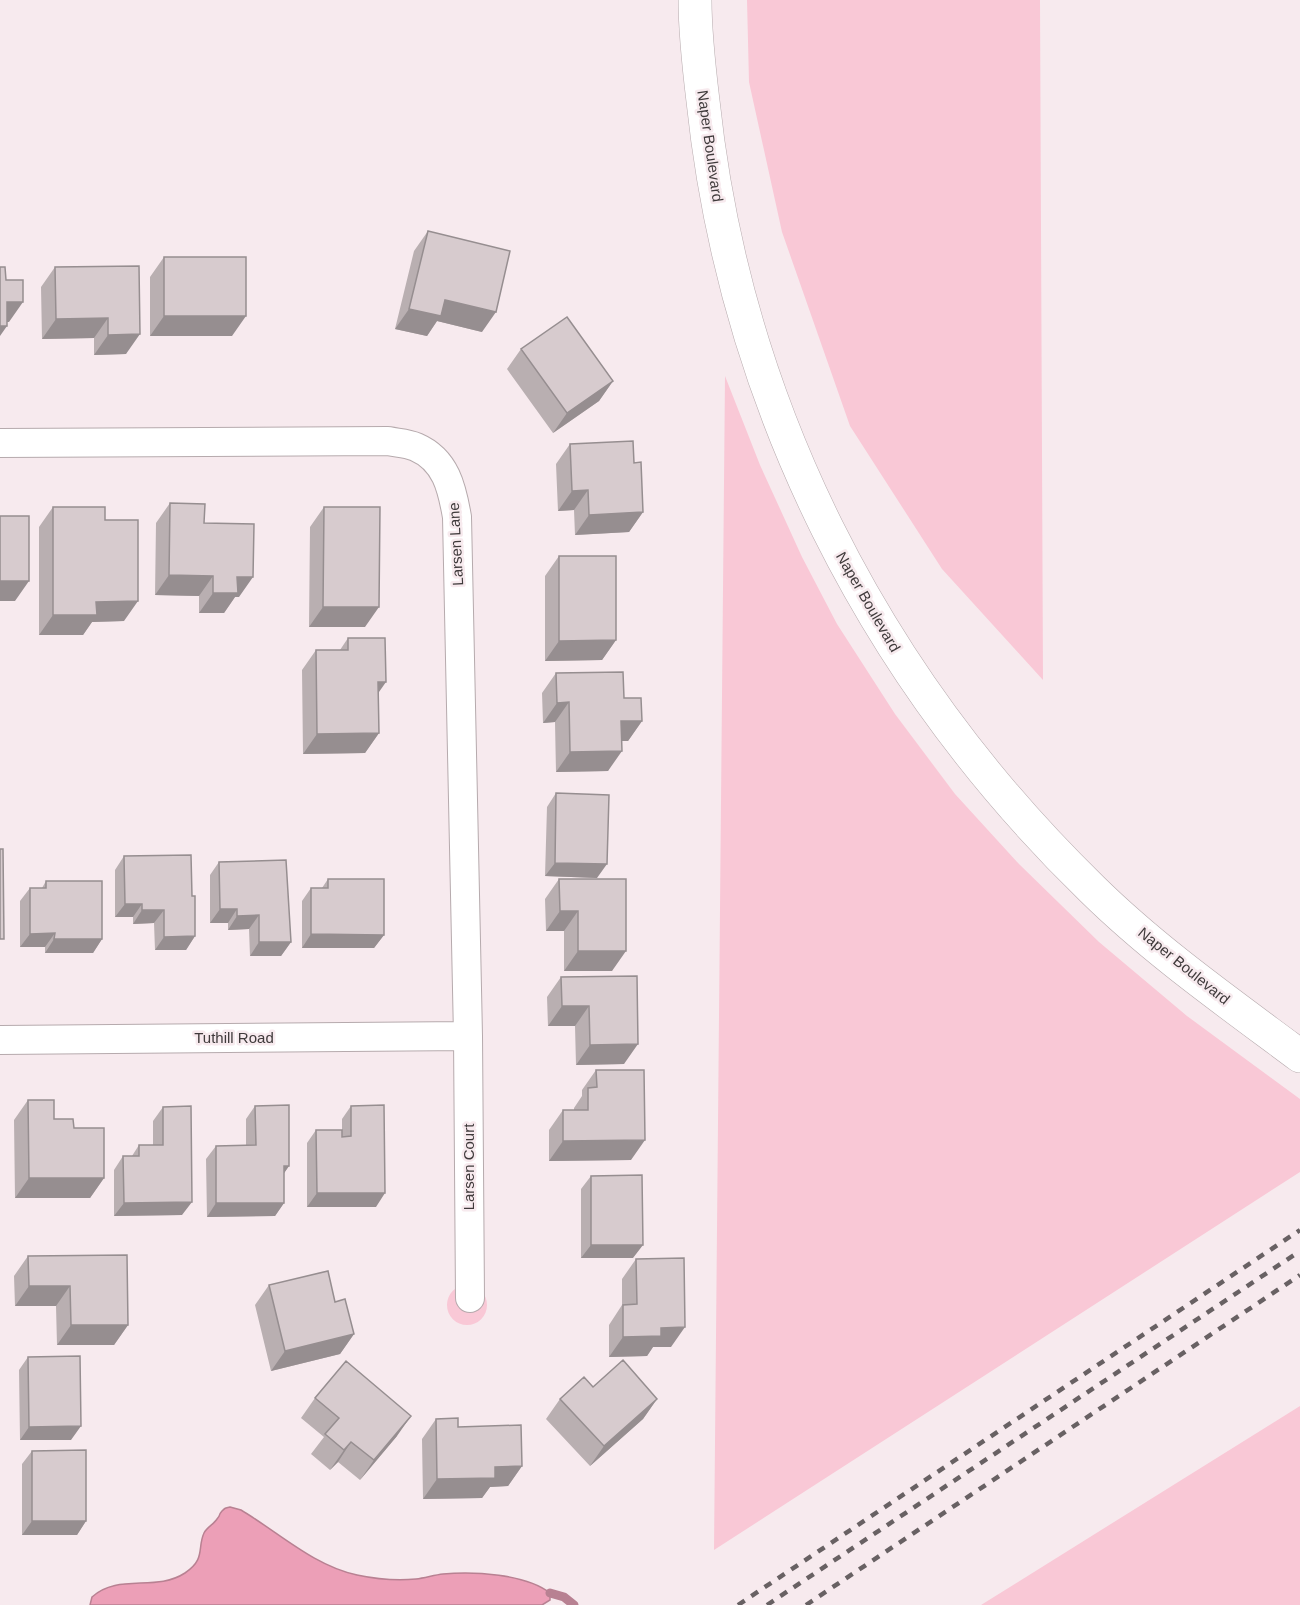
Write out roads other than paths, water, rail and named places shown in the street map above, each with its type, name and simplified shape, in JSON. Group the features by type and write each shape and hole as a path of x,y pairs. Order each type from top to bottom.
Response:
{"main road":[{"name":"Naper Boulevard","path":"695,0 695,28 711,171 729,259 748,331 776,412 807,487 868,605 897,654 945,722 986,776 1032,829 1094,891 1172,959 1300,1056"}],"street":[{"name":"Larsen Lane","path":"0,443 388,441 415,447 432,457 446,474 452,488 457,517 468,1036"},
{"name":"Tuthill Road","path":"0,1040 468,1036"},
{"name":"Larsen Court","path":"468,1036 470,1298"}],"waterway":[{"path":"550,1593 564,1597 574,1605"}],"railway":[{"path":"738,1605 1300,1230"},
{"path":"767,1605 1300,1251"},
{"path":"806,1605 1300,1275"}]}
